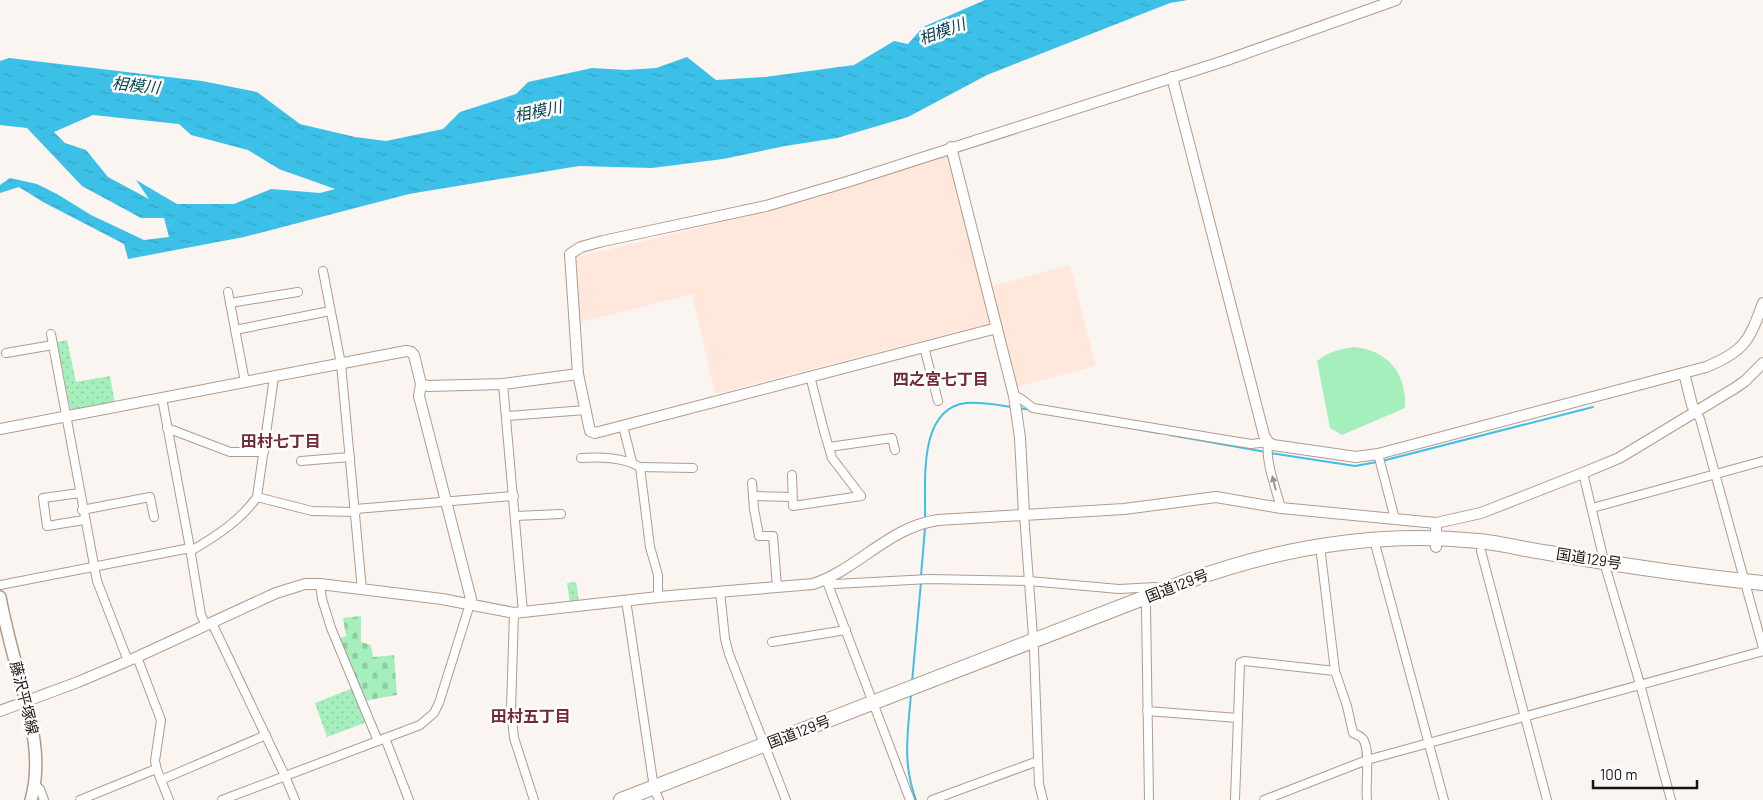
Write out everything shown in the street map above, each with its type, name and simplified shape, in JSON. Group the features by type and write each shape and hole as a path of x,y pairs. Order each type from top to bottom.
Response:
{"highway":[{"name":"国道129号","path":"1033,646 1138,599 1218,570 1256,559 1375,544 1480,541 1606,565"},
{"name":"国道129号","path":"1436,543 1698,576 1746,585 1763,591"},
{"name":"国道129号","path":"621,800 654,796 874,706 1033,646 1138,599 1320,550"},
{"name":"国道129号","path":"1746,585 1763,583"}],"main road":[{"name":"藤沢平塚線","path":"0,597 3,632 33,733 36,764 35,786 31,800"}],"street":[{"path":"997,328 595,433 590,431 578,374 570,254 574,250 603,241 766,206 850,181 1224,61 1396,0"},
{"path":"1172,77 1267,446 1268,458 1281,508"},
{"path":"951,148 1015,399 1029,581 1039,784 1043,800"},
{"path":"323,270 341,364 362,590"},
{"path":"228,292 245,382"},
{"path":"230,303 298,292"},
{"path":"1015,399 1020,398 1033,408 1251,444 1356,458 1378,454 1684,373 1727,359 1738,351 1747,339 1763,302"},
{"path":"235,330 330,310"},
{"path":"51,334 82,510 97,581 160,720 155,761 156,768 170,800"},
{"path":"6,353 53,345"},
{"path":"924,347 938,401"},
{"path":"0,428 406,351 412,352 421,384 419,396 471,599 449,676 439,703 434,713 420,725 222,800"},
{"path":"0,711 78,682 276,593 305,584 320,584 519,612 658,596 804,586 826,579 890,538 925,523 1024,514 1124,509 1206,497 1226,498 1281,508 1436,523 1481,513 1619,458 1735,388 1762,367"},
{"path":"1264,800 1367,760 1763,649 1700,419 1692,405 1684,373"},
{"path":"421,384 428,386 463,386 503,384 578,374"},
{"path":"792,475 793,506 861,496 832,458 810,376"},
{"path":"0,585 190,550 218,535 247,512 257,497 274,377"},
{"path":"503,384 514,496 519,612 511,709 514,738 534,800"},
{"path":"162,398 201,615 209,624 266,736 295,800"},
{"path":"506,416 585,410"},
{"path":"623,426 632,462"},
{"path":"167,428 230,452 264,452"},
{"path":"829,447 892,438 894,450"},
{"path":"1378,454 1395,518"},
{"path":"301,461 350,457"},
{"path":"581,458 616,458 640,466 693,468"},
{"path":"1592,508 1763,461"},
{"path":"640,466 650,547 658,575 658,596"},
{"path":"1583,473 1670,800"},
{"path":"752,483 759,536 774,536 777,587"},
{"path":"80,493 43,498 47,526 84,520"},
{"path":"257,497 312,511 356,511 446,500 514,496"},
{"path":"753,496 792,497"},
{"path":"82,510 150,497 154,517"},
{"path":"515,516 561,514"},
{"path":"1436,523 1436,543"},
{"path":"1375,544 1444,800"},
{"path":"1320,550 1336,671 1353,733 1362,737 1365,741 1367,800"},
{"path":"1481,550 1547,800"},
{"path":"826,579 835,584 929,579 1029,581 1119,589 1138,599 1147,711 1149,800"},
{"path":"826,579 910,800"},
{"path":"320,584 322,599 332,628 408,800"},
{"path":"1119,589 1120,608"},
{"path":"720,592 725,639 729,654 786,800"},
{"path":"626,600 654,796"},
{"path":"772,642 846,630"},
{"path":"1235,800 1240,663 1244,661 1336,671"},
{"path":"1147,711 1238,718"},
{"path":"161,780 266,736"},
{"path":"932,800 1038,761"},
{"path":"80,800 156,768"},
{"path":"35,786 40,789 44,800"}],"shaded area":[{"path":"948,154 990,323 715,394 692,294 577,323 573,258 768,211"},
{"path":"1070,265 1096,366 1017,387 991,286"}],"green space":[{"path":"67,340 76,382 110,376 115,403 71,412 57,342"},
{"path":"1354,347 1377,353 1393,366 1403,385 1405,408 1342,435 1330,428 1317,361 1334,351"},
{"path":"576,582 579,601 570,603 567,583"},
{"path":"361,616 361,642 371,645 373,657 394,655 397,695 364,701 338,639 346,636 343,618"},
{"path":"353,688 367,722 327,737 315,703"}],"water":[{"name":"相模川","path":"985,0 1188,0 1170,3 987,75 908,117 837,138 785,146 723,159 652,168 579,166 409,194 244,237 128,259 124,244 43,202 19,187 0,193 0,185 10,178 37,184 91,215 144,240 169,237 164,218 141,218 82,186 27,128 0,125 0,61 9,58 202,81 257,92 300,124 355,137 386,141 443,129 460,112 516,94 528,82 592,68 626,70 656,68 687,57 716,80 765,77 854,65 894,41 908,44 923,27","holes":["93,115 179,124 191,135 248,150 279,169 335,189 320,193 271,189 234,204 177,204 136,180 149,199 108,177 86,150 65,143 54,132"]}],"waterway":[{"path":"925,518 925,468 932,433 939,419 950,408 966,403 1012,407"},
{"path":"1382,461 1593,407"},
{"path":"1019,408 1032,410"},
{"path":"1103,423 1158,433"},
{"path":"1170,435 1266,452"},
{"path":"1270,453 1355,466 1377,462"},
{"path":"921,576 925,528"},
{"path":"912,682 921,582"},
{"path":"911,694 907,760 916,800"}],"district":[{"name":"四之宮七丁目","path":"941,379"},
{"name":"田村七丁目","path":"281,441"},
{"name":"田村五丁目","path":"531,716"}]}
